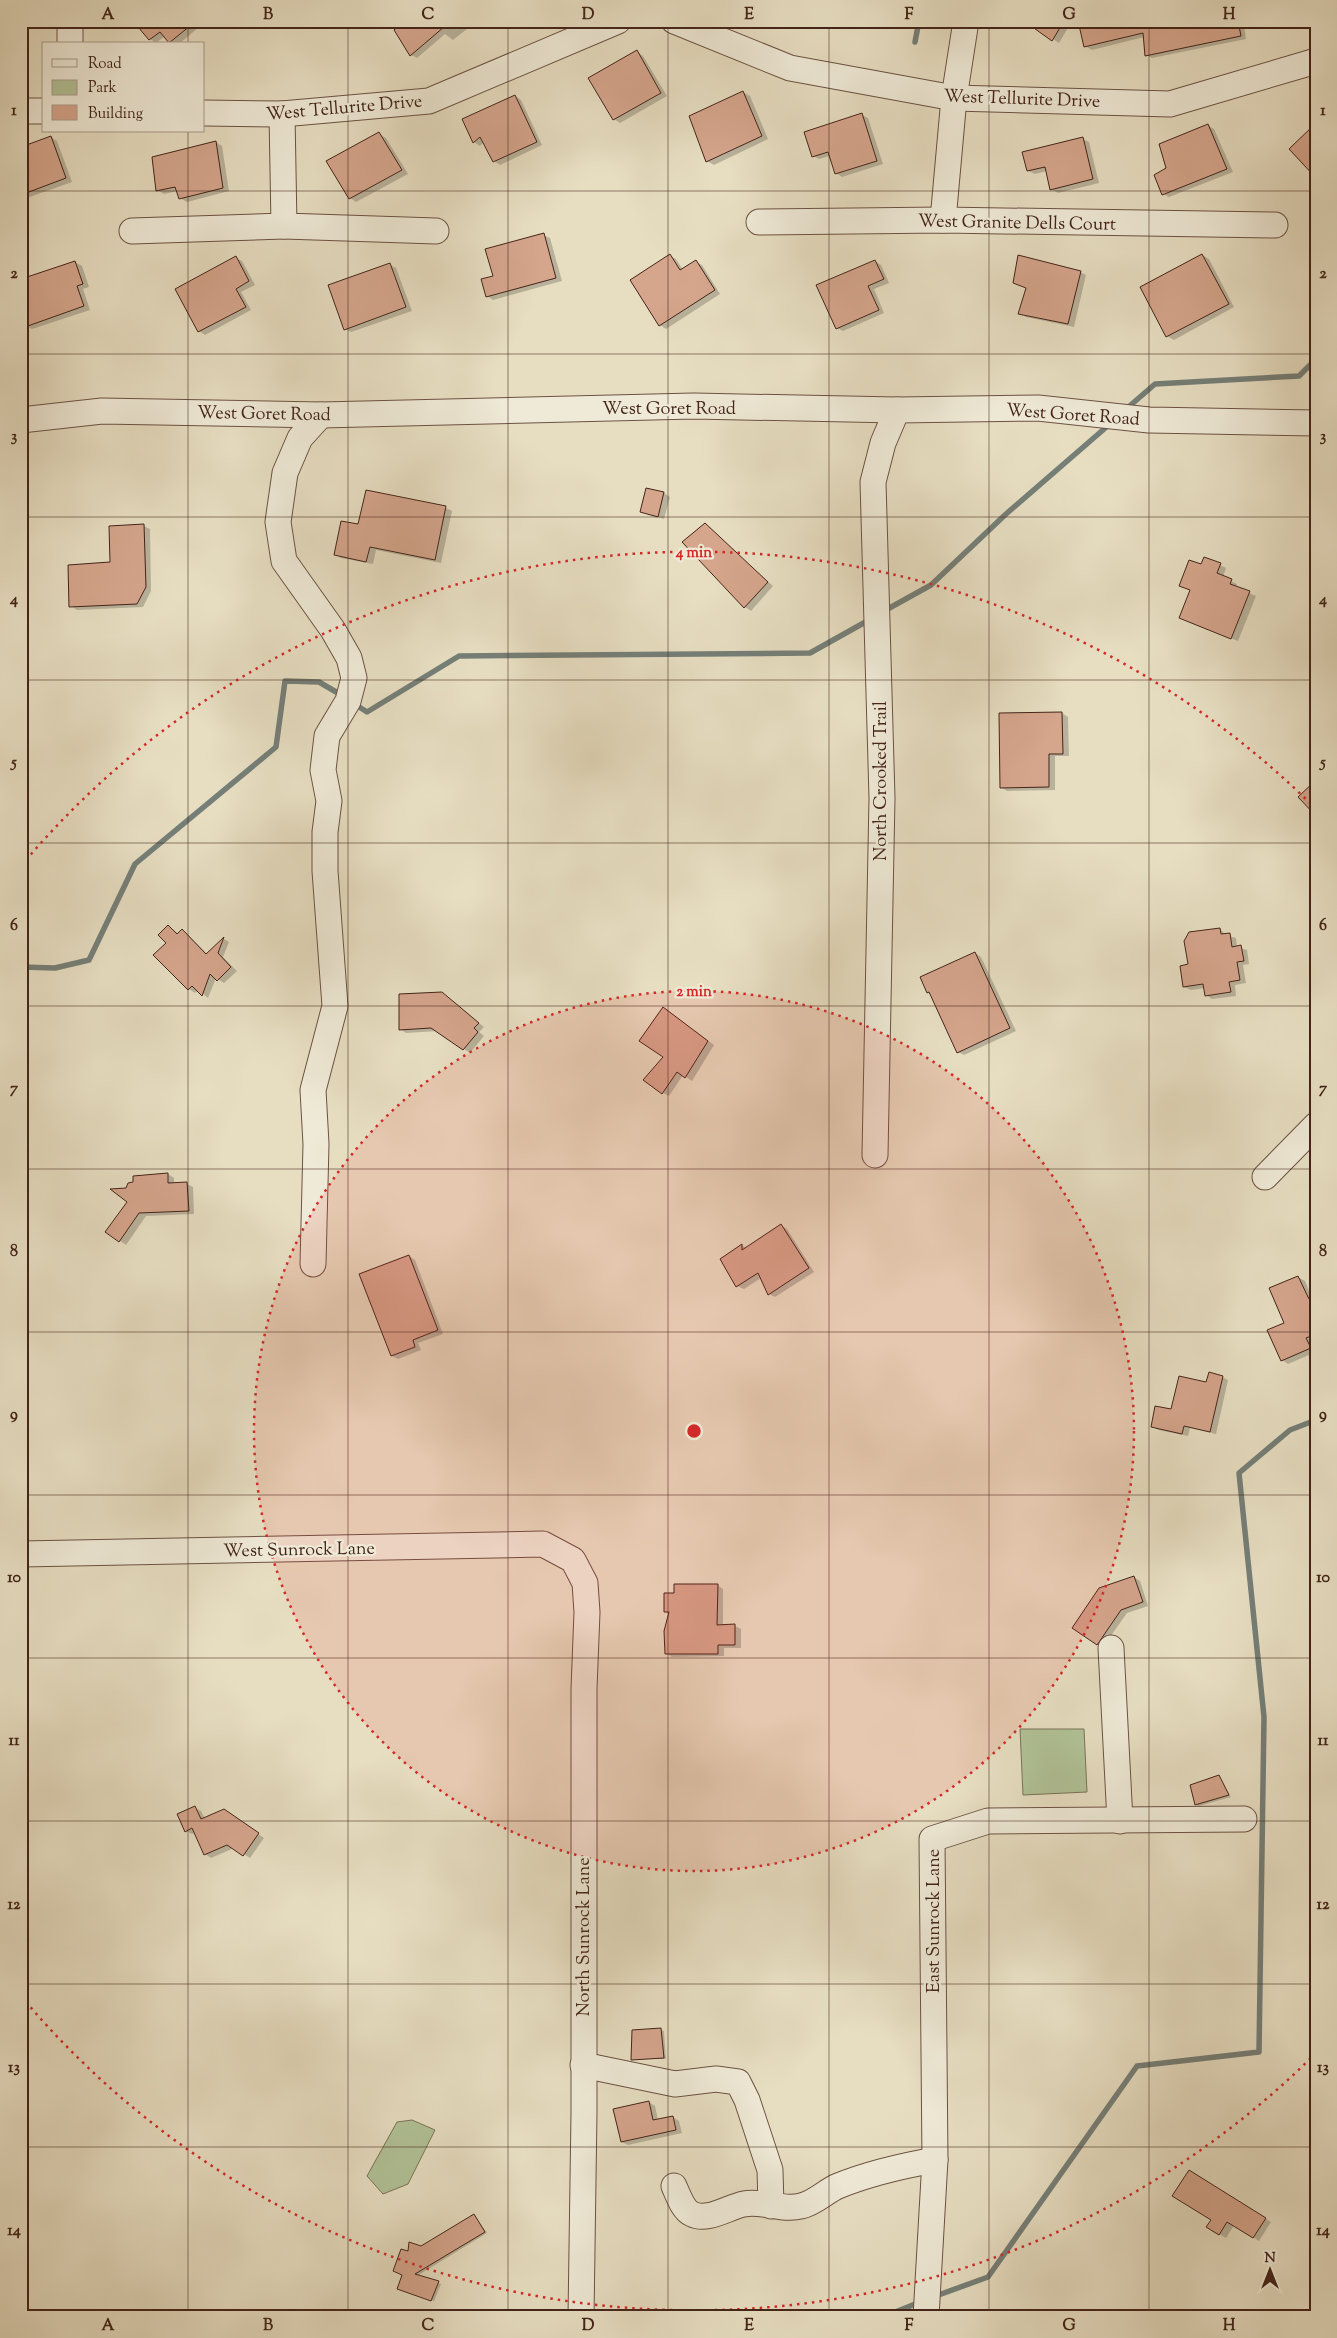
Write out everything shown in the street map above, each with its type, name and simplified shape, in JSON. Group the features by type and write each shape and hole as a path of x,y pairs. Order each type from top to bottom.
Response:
{"street":[{"path":"70,21 70,42"},
{"name":"West Tellurite Drive","path":"205,113 282,114 429,101 618,21"},
{"name":"West Tellurite Drive","path":"674,21 790,68 954,98 1170,104 1316,61"},
{"path":"943,220 954,98 966,21"},
{"path":"21,111 42,111"},
{"path":"282,114 284,226"},
{"name":"West Granite Dells Court","path":"759,222 943,220 1275,225"},
{"path":"132,231 284,226 436,231"},
{"name":"West Goret Road","path":"21,420 102,411 321,415 694,406 897,410 1038,408 1149,420 1316,424"},
{"name":"North Crooked Trail","path":"875,1155 882,798 874,482 883,443 897,410"},
{"path":"313,1264 316,1144 313,1090 335,1006 325,871 325,832 329,800 323,770 327,736 348,700 354,678 349,658 333,630 284,561 278,522 285,473 300,438 321,415"},
{"path":"1265,1178 1316,1125"},
{"name":"West Sunrock Lane","path":"21,1554 543,1544 573,1560"},
{"name":"North Sunrock Lane","path":"573,1560 585,1583 587,1612 584,1689 581,2317"},
{"path":"1112,1648 1120,1820"},
{"name":"East Sunrock Lane","path":"926,2317 935,2160 932,1839 988,1821 1244,1819"},
{"path":"583,2065 675,2084 716,2079 738,2082 747,2100 770,2170 771,2206"},
{"path":"674,2186 683,2205 692,2214 708,2216 746,2203 771,2206 802,2206 836,2187 865,2176 893,2167 935,2160"}],"green space":[{"path":"1020,1729 1084,1729 1087,1792 1023,1795"},
{"path":"412,2120 435,2130 408,2184 383,2194 367,2176 397,2122"}],"building":[{"path":"133,21 196,21 170,42 160,32 149,40"},
{"path":"404,21 451,21 410,56 394,30"},
{"path":"1024,21 1064,21 1052,41"},
{"path":"1078,21 1113,21 1112,24 1130,21 1238,21 1241,36 1145,56 1143,33 1084,47"},
{"path":"637,50 661,93 613,120 588,78"},
{"path":"743,91 762,136 706,162 689,116"},
{"path":"515,95 537,142 493,162 480,137 473,143 462,119"},
{"path":"862,113 877,161 835,174 828,152 812,157 804,132"},
{"path":"1316,123 1316,178 1289,149"},
{"path":"1208,124 1227,169 1162,195 1154,175 1166,168 1159,144"},
{"path":"379,132 402,170 349,199 326,161"},
{"path":"51,136 66,178 21,195 21,147"},
{"path":"1083,137 1093,179 1050,190 1045,167 1027,171 1022,152"},
{"path":"216,141 223,188 179,199 175,187 156,191 152,157"},
{"path":"544,233 556,278 486,297 481,279 493,276 485,249"},
{"path":"670,254 680,270 696,260 715,290 659,326 630,280"},
{"path":"1202,254 1229,304 1166,337 1140,287"},
{"path":"1018,255 1081,271 1068,324 1018,314 1026,288 1013,283"},
{"path":"236,256 249,281 236,289 246,307 198,332 175,289"},
{"path":"875,260 884,279 868,286 879,310 836,329 816,285"},
{"path":"75,261 83,284 77,286 84,306 25,327 21,315 21,279"},
{"path":"390,263 406,307 344,330 328,285"},
{"path":"646,488 664,492 658,517 640,512"},
{"path":"366,490 446,506 435,560 370,547 366,562 334,555 341,521 358,524"},
{"path":"705,523 768,582 744,608 682,542"},
{"path":"144,524 146,587 137,604 69,607 68,565 110,562 109,526"},
{"path":"1204,557 1221,563 1217,573 1232,579 1230,584 1250,591 1231,639 1179,618 1190,590 1179,586 1189,560 1201,564"},
{"path":"1062,712 1063,754 1049,754 1049,787 1000,788 999,713"},
{"path":"1316,780 1316,816 1298,797"},
{"path":"168,925 177,934 182,929 206,954 224,937 218,953 231,967 217,981 210,974 202,996 192,986 188,990 153,955 166,943 158,935"},
{"path":"1220,928 1221,934 1230,933 1232,947 1241,945 1244,961 1237,962 1240,980 1229,982 1231,992 1205,996 1203,984 1183,987 1180,966 1188,964 1184,941 1189,932"},
{"path":"975,952 1010,1028 957,1053 929,992 927,993 920,977"},
{"path":"442,992 479,1023 474,1028 478,1032 463,1050 431,1028 399,1030 399,994"},
{"path":"663,1007 708,1041 685,1078 677,1072 662,1094 643,1080 663,1057 639,1041"},
{"path":"168,1173 168,1183 187,1182 189,1211 139,1213 119,1242 105,1232 127,1202 110,1189 126,1188 128,1183 133,1182 133,1176"},
{"path":"781,1224 809,1268 768,1295 758,1273 736,1287 720,1259 742,1244 742,1250"},
{"path":"409,1255 438,1330 413,1340 415,1347 391,1356 359,1274"},
{"path":"1298,1276 1309,1299 1316,1296 1316,1334 1306,1338 1311,1348 1281,1361 1267,1330 1284,1323 1269,1288"},
{"path":"1209,1372 1223,1376 1210,1432 1184,1426 1182,1434 1151,1427 1155,1406 1171,1409 1179,1376 1206,1382"},
{"path":"1134,1576 1143,1602 1121,1610 1097,1645 1072,1628 1099,1588"},
{"path":"674,1584 718,1584 717,1625 735,1624 735,1645 718,1645 718,1654 665,1654 664,1631 669,1612 664,1612 664,1593 674,1593"},
{"path":"1219,1775 1229,1795 1195,1805 1190,1785"},
{"path":"195,1806 201,1819 224,1809 259,1833 243,1856 227,1845 204,1855 192,1828 185,1832 177,1814"},
{"path":"661,2028 664,2058 631,2060 632,2030"},
{"path":"649,2101 653,2120 673,2116 676,2130 621,2142 613,2109"},
{"path":"1189,2170 1266,2218 1253,2238 1227,2222 1219,2235 1206,2227 1211,2220 1172,2196"},
{"path":"474,2214 485,2232 415,2274 439,2281 431,2301 397,2289 402,2275 393,2271 401,2249 408,2251 409,2242 421,2246"}],"waterway":[{"path":"915,42 919,21"},
{"path":"1125,410 1155,384 1299,376 1316,359"},
{"path":"884,611 931,585 1006,514 1111,423"},
{"path":"353,703 367,712 459,656 810,653 869,620"},
{"path":"21,967 55,968 89,960 135,864 276,747 285,681 319,682 343,696"},
{"path":"933,2297 988,2277 1137,2066 1259,2052 1264,1717 1239,1473 1290,1430 1316,1420"},
{"path":"883,2317 920,2302"}]}
